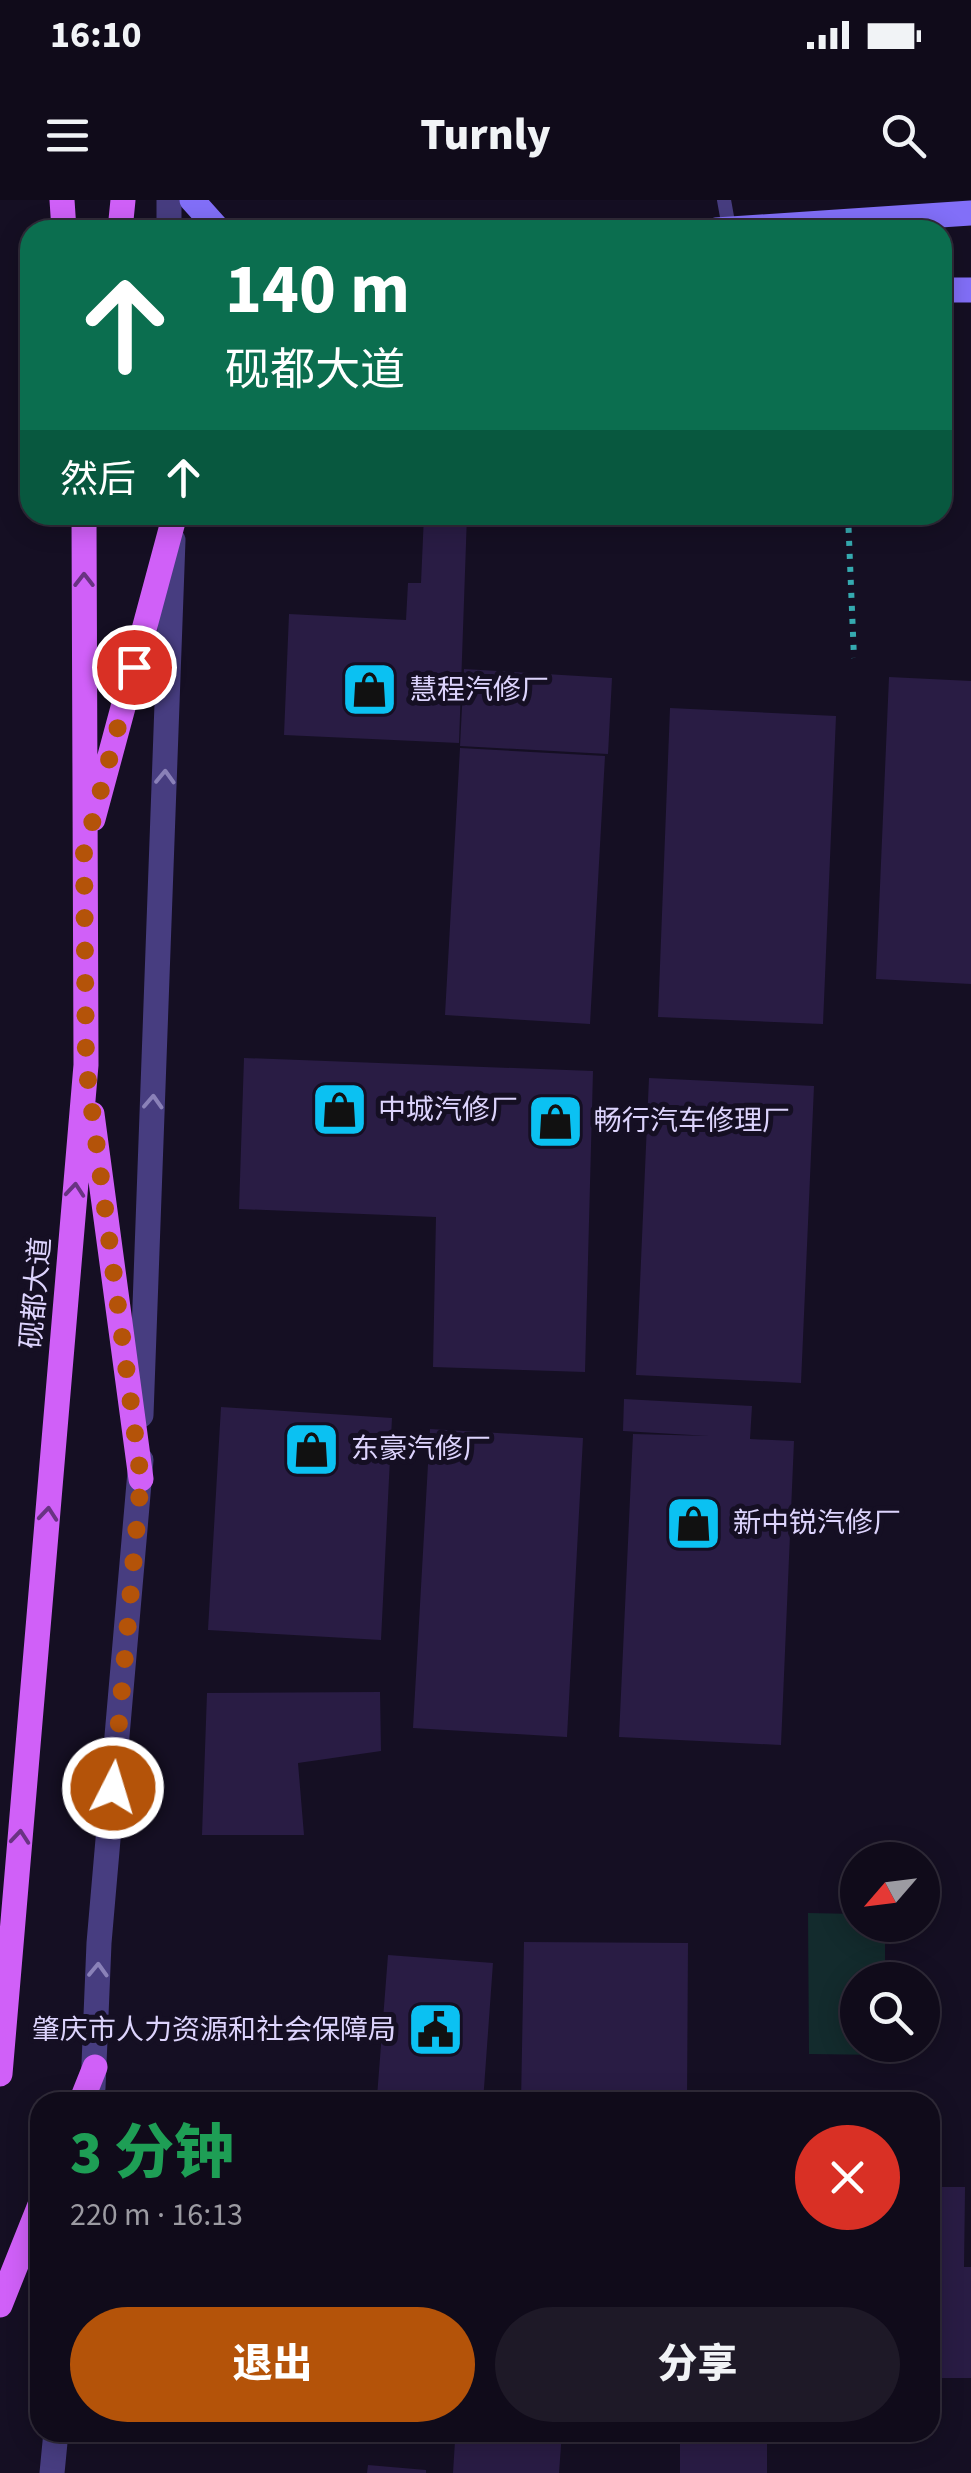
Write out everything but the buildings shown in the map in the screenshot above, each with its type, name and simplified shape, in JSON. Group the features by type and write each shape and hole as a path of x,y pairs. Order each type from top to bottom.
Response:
{"main road":[{"path":"192,200 210,220"},
{"path":"862,220 971,213"},
{"name":"砚都大道","path":"0,2074 86,1065 84,525"},
{"path":"84,853 172,525"},
{"path":"86,1065 141,1479"},
{"path":"85,2092 95,2067"},
{"path":"0,2306 30,2230"}],"street":[{"path":"92,2092 99,1942 141,1479 141,1377 174,525"},
{"path":"52,2473 55,2442"}],"path":[{"path":"848,525 854,658"}],"green space":[{"path":"808,1913 840,1914 840,1942 885,1942 885,1962 840,1962 840,2054 809,2054"}],"place":[{"name":"慧程汽修厂","path":"370,690"},
{"name":"中城汽修厂","path":"339,1110"},
{"name":"畅行汽车修理厂","path":"555,1121"},
{"name":"东豪汽修厂","path":"312,1449"},
{"name":"新中锐汽修厂","path":"694,1523"},
{"name":"肇庆市人力资源和社会保障局","path":"435,2030"}],"route":[{"path":"113,1788 141,1479 86,1065 84,853 134,667"}]}
